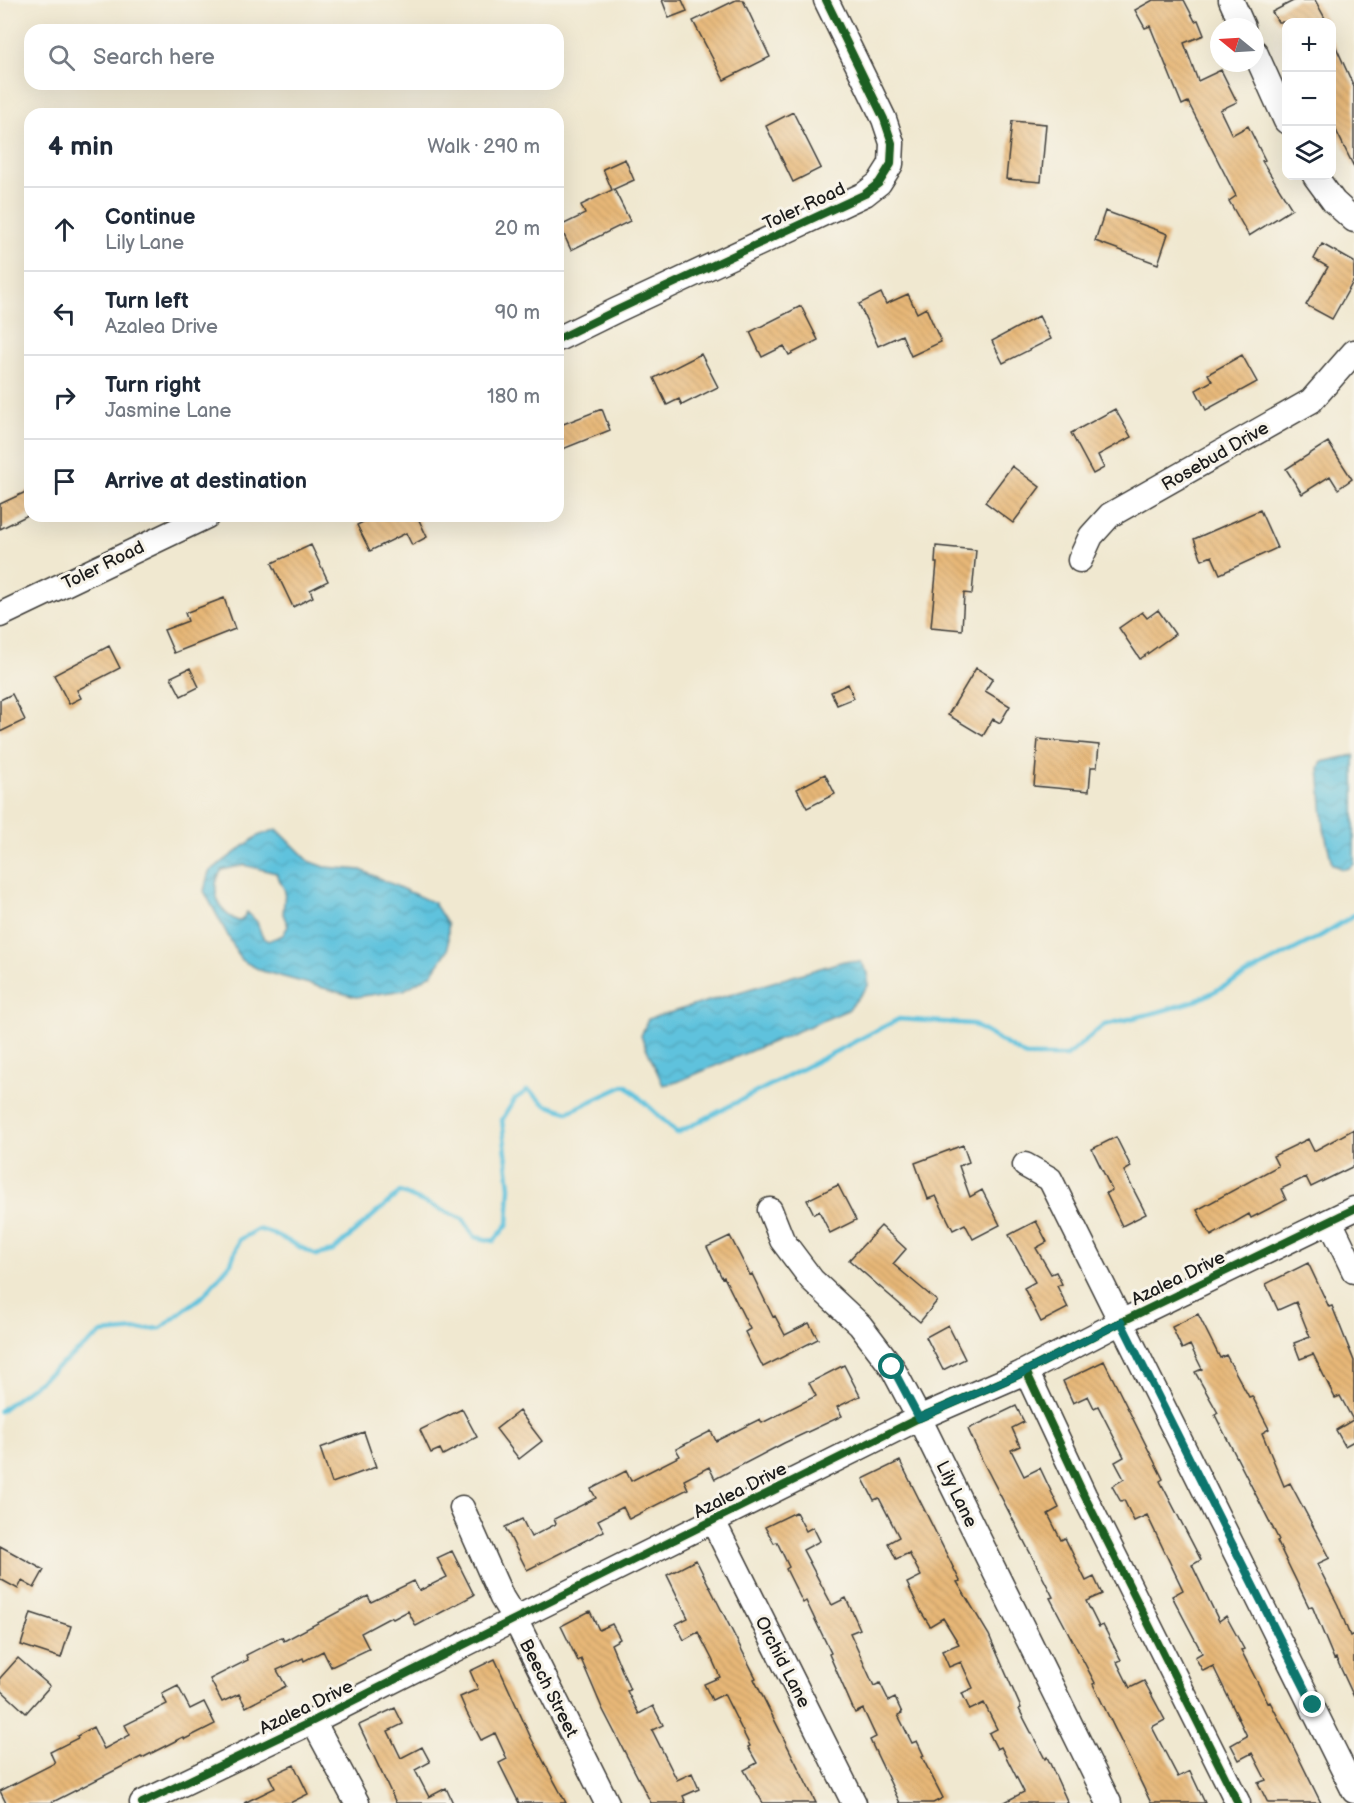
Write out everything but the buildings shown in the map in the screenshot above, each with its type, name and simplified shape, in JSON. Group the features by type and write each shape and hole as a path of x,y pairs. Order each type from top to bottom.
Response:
{"street":[{"name":"Toler Road","path":"564,336 865,194 879,183 891,164 892,143 884,119 826,0"},
{"path":"1231,0 1239,18"},
{"path":"1264,71 1282,110"},
{"path":"1318,180 1334,202 1354,220"},
{"name":"Rosebud Drive","path":"1080,560 1091,536 1110,515 1311,400 1354,352"},
{"name":"Toler Road","path":"0,615 194,522"},
{"path":"1024,1165 1050,1179 1354,1791"},
{"name":"Azalea Drive","path":"142,1803 313,1722 919,1418 1026,1371 1121,1322 1354,1209"},
{"name":"Lily Lane","path":"770,1210 782,1240 812,1280 860,1326 892,1367 1109,1803"},
{"path":"1330,1221 1354,1271"},
{"path":"1026,1371 1084,1495 1238,1803"},
{"name":"Beech Street","path":"462,1508 502,1598 515,1619 607,1803"},
{"name":"Orchid Lane","path":"712,1521 854,1803"},
{"path":"313,1722 357,1803"}],"water":[{"path":"1354,755 1354,864 1343,869 1332,864 1324,829 1319,768 1322,762"},
{"path":"277,829 309,861 325,867 361,870 434,903 448,925 448,950 432,974 404,990 356,997 262,971 241,960 204,891 209,872 258,836","holes":["244,865 276,873 285,891 283,914 288,926 283,935 268,941 262,936 257,922 247,912 242,920 238,921 225,912 218,899 216,884 222,870"]},
{"path":"844,961 861,962 868,973 868,986 848,1010 677,1082 663,1085 641,1036 648,1019"}],"waterway":[{"path":"0,1411 102,1333 161,1328 204,1295 231,1263 239,1240 258,1229 274,1234 316,1255 333,1251 400,1192 463,1219 475,1237 494,1241 508,1224 510,1187 502,1120 515,1099 528,1090 546,1105 568,1112 626,1085 677,1133 899,1019 972,1024 1026,1056 1067,1056 1104,1025 1198,1000 1322,935 1354,915"}],"cycle path":[{"path":"564,336 865,194 879,183 891,164 892,143 884,119 826,0"},
{"path":"142,1803 313,1721 919,1418 1018,1375 1121,1322 1354,1209"},
{"path":"1026,1371 1084,1495 1238,1803"}],"route":[{"path":"892,1367 919,1418 1018,1375 1121,1322 1313,1705"}]}
